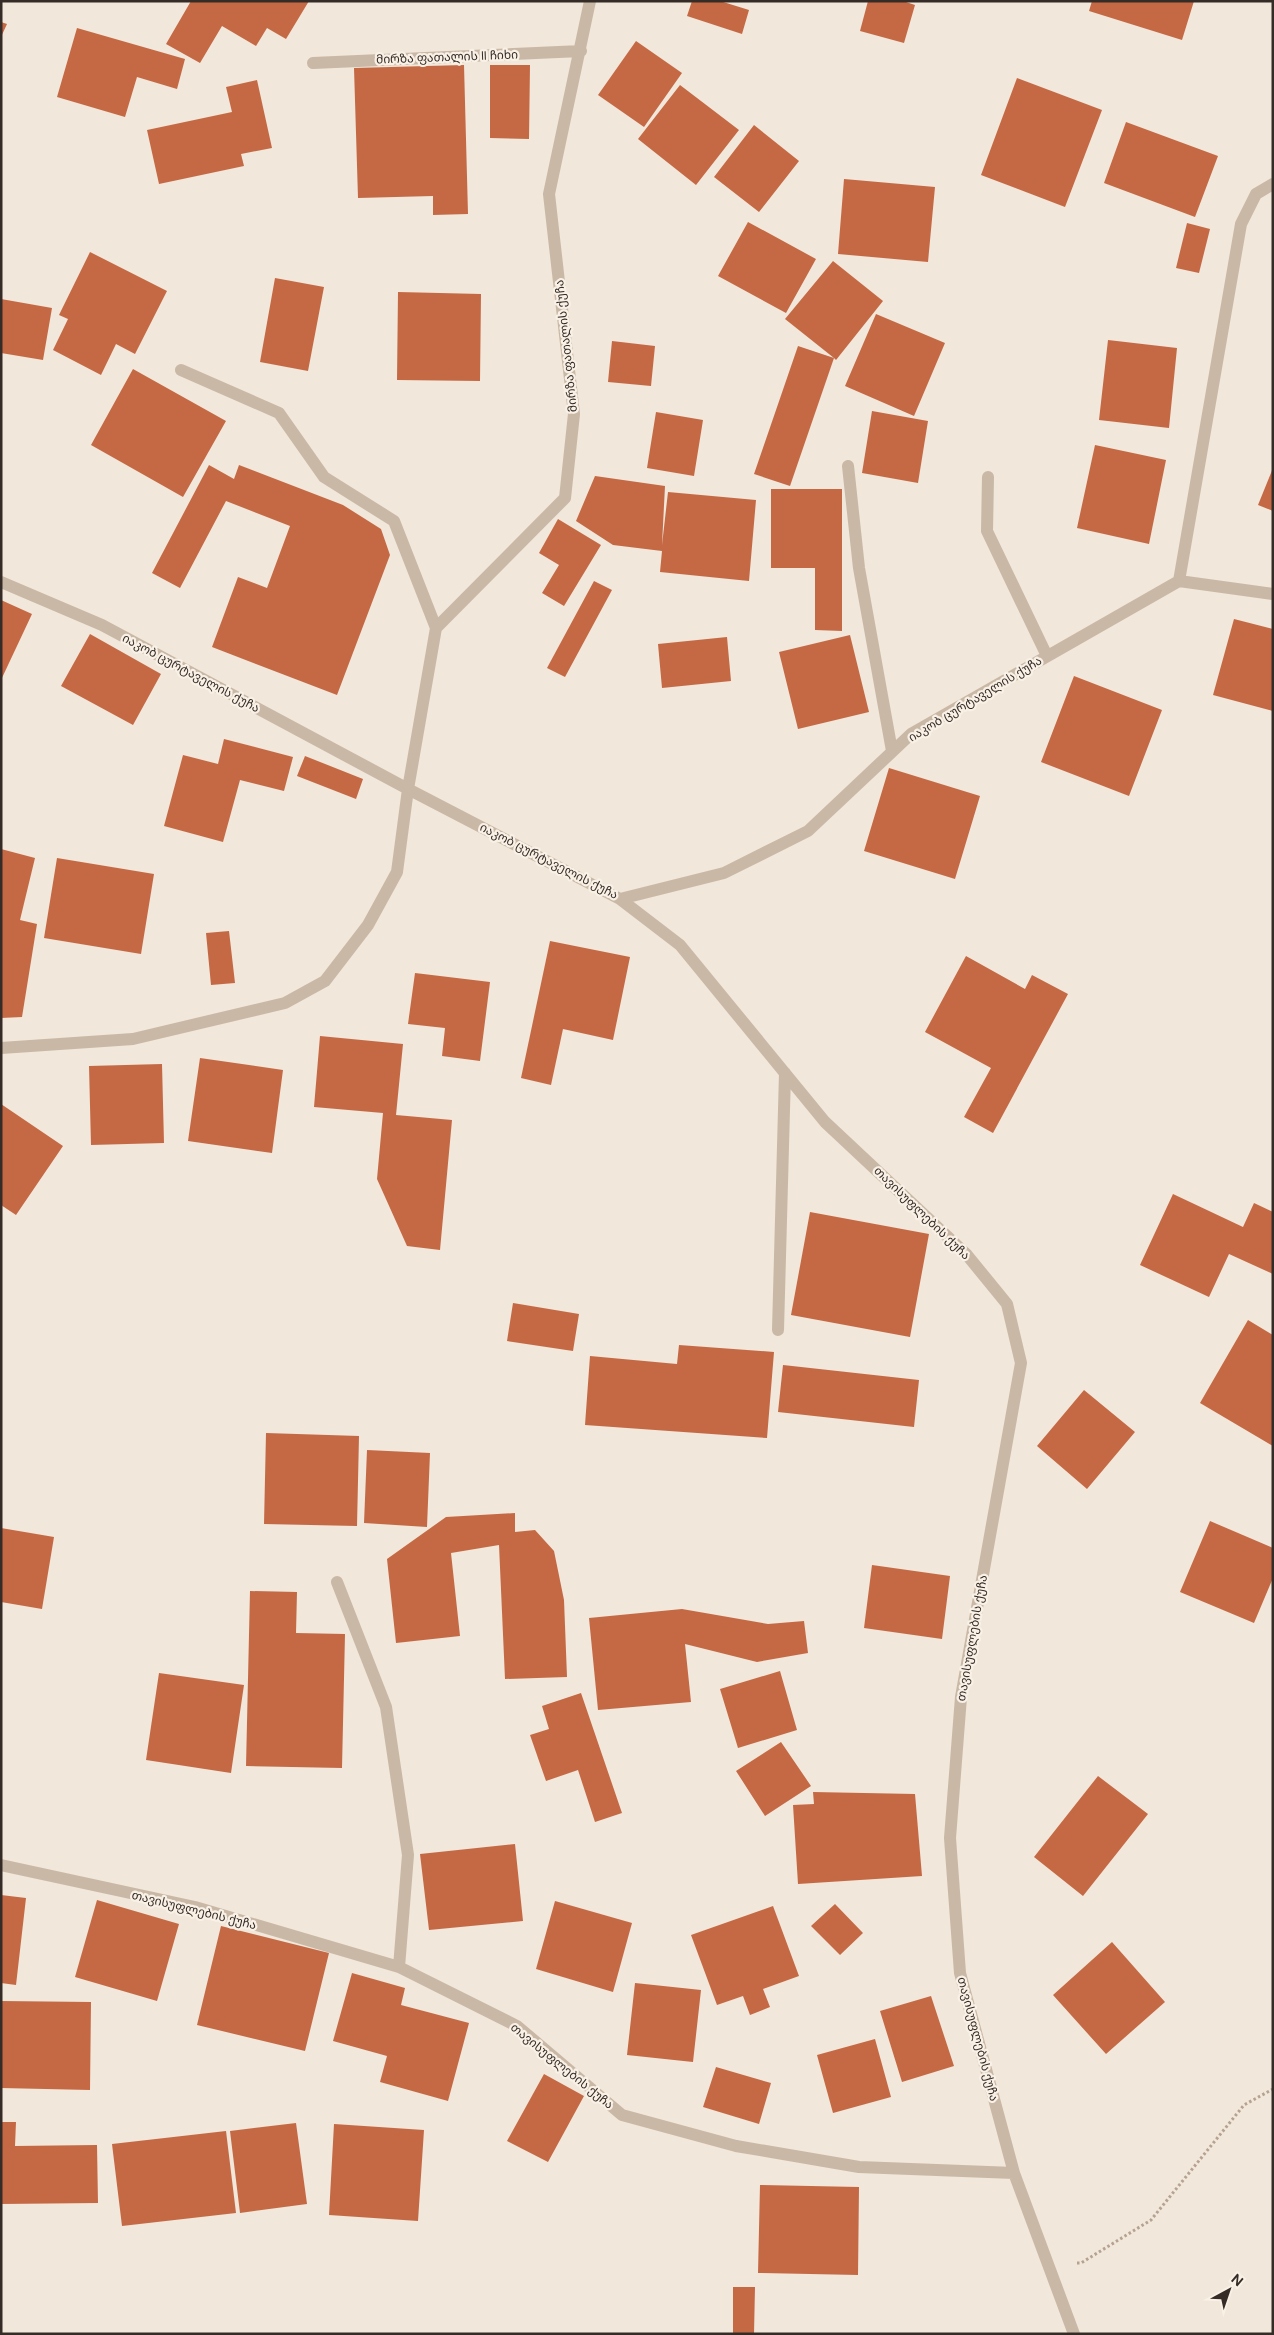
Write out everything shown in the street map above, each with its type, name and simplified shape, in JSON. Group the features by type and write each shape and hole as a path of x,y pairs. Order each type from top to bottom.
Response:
{"street":[{"name":"მირზა ფათალის ქუჩა","path":"436,628 565,498 574,414 549,194 581,51 590,1"},
{"name":"მირზა ფათალის II ჩიხი","path":"313,63 581,51"},
{"path":"1273,184 1256,194 1241,224 1179,581 1273,594"},
{"path":"1,1048 133,1039 285,1003 325,981 368,925 397,872 408,789 436,628 394,521 324,477 279,413 180,370"},
{"path":"848,466 859,568 892,752"},
{"path":"988,477 987,530 1047,656"},
{"name":"იაკობ ცურტაველის ქუჩა","path":"1,582 102,625 408,789 620,898 724,873 808,831 911,734 1179,581"},
{"name":"თავისუფლების ქუჩა","path":"1,1866 195,1907 399,1967 517,2026 622,2115 736,2146 859,2167 1014,2174 960,1973 950,1838 961,1697 1021,1363 1007,1304 967,1255 825,1122 680,945 620,898"},
{"path":"778,1330 785,1073"},
{"path":"337,1582 386,1707 408,1855 399,1967"},
{"path":"1014,2174 1074,2334"}],"path":[{"path":"1045,2258 1081,2263 1151,2220 1244,2105 1273,2089"}],"building":[{"path":"191,1 309,1 286,39 267,28 256,46 222,26 200,63 166,44"},
{"path":"692,1 720,1 749,10 742,34 687,16"},
{"path":"868,1 903,1 915,5 904,43 860,31"},
{"path":"1092,1 1194,1 1182,40 1089,11"},
{"path":"1,22 7,24 1,37"},
{"path":"77,28 185,59 177,89 137,77 125,117 57,97"},
{"path":"636,41 682,73 644,127 598,95"},
{"path":"464,65 468,214 433,215 433,196 358,198 354,68"},
{"path":"490,65 530,65 529,139 490,138"},
{"path":"1017,78 1102,110 1065,207 981,175"},
{"path":"257,80 272,148 241,154 244,166 159,184 147,130 232,112 226,87"},
{"path":"680,85 739,130 696,185 638,139"},
{"path":"1126,122 1218,156 1195,217 1104,183"},
{"path":"754,125 799,161 759,212 714,177"},
{"path":"844,179 935,187 928,262 838,254"},
{"path":"748,222 816,259 786,313 718,276"},
{"path":"1187,223 1210,229 1199,273 1176,268"},
{"path":"90,252 167,291 135,354 116,344 101,375 53,350 68,319 59,315"},
{"path":"833,261 883,301 836,360 785,319"},
{"path":"275,278 324,287 308,371 260,362"},
{"path":"398,292 481,294 480,381 397,380"},
{"path":"1,299 52,308 43,360 1,353"},
{"path":"876,314 945,343 914,416 845,386"},
{"path":"1108,340 1177,348 1169,428 1099,420"},
{"path":"612,341 655,346 651,386 608,382"},
{"path":"798,346 834,358 790,486 754,474"},
{"path":"133,369 226,421 183,497 91,445"},
{"path":"872,411 928,421 918,483 862,473"},
{"path":"656,412 703,420 694,476 647,468"},
{"path":"1095,445 1166,460 1149,544 1077,528"},
{"path":"209,465 234,479 239,465 343,505 381,529 390,555 337,695 212,647 238,577 267,588 290,526 226,501 180,588 152,573"},
{"path":"1273,468 1273,511 1258,505"},
{"path":"595,476 665,486 662,545 668,492 756,500 749,581 660,572 662,551 613,545 576,521"},
{"path":"771,489 842,489 842,631 815,630 815,568 771,568"},
{"path":"558,519 601,545 564,606 542,593 559,565 539,553"},
{"path":"594,581 612,590 565,677 547,668"},
{"path":"1,600 32,614 1,680"},
{"path":"1234,619 1273,629 1273,711 1213,695"},
{"path":"90,634 161,674 133,725 61,686"},
{"path":"850,635 869,712 798,729 779,652"},
{"path":"727,637 731,681 662,688 658,644"},
{"path":"1074,676 1162,710 1129,796 1041,762"},
{"path":"224,739 293,757 284,791 240,780 223,842 164,826 183,755 218,764"},
{"path":"305,756 363,779 356,799 297,776"},
{"path":"889,768 980,796 955,879 864,851"},
{"path":"1,849 35,858 20,920 37,924 22,1017 1,1018"},
{"path":"57,858 154,874 141,954 44,938"},
{"path":"229,931 235,983 211,985 206,933"},
{"path":"550,941 630,957 613,1040 563,1029 551,1085 521,1078"},
{"path":"966,956 1025,989 1032,975 1068,994 993,1133 964,1117 991,1068 925,1032"},
{"path":"415,973 490,982 480,1061 442,1056 445,1028 408,1024"},
{"path":"320,1036 403,1044 396,1115 452,1120 440,1250 407,1246 377,1179 383,1113 314,1107"},
{"path":"200,1058 283,1070 272,1153 188,1141"},
{"path":"162,1064 164,1143 91,1145 89,1066"},
{"path":"1,1104 63,1146 16,1215 1,1205"},
{"path":"1173,1194 1243,1227 1254,1203 1273,1212 1273,1274 1229,1254 1209,1297 1140,1265"},
{"path":"810,1212 929,1234 910,1337 791,1315"},
{"path":"513,1303 579,1314 573,1351 507,1341"},
{"path":"1248,1320 1273,1335 1273,1446 1200,1403"},
{"path":"679,1345 774,1352 767,1438 585,1425 590,1356 677,1364"},
{"path":"783,1365 919,1380 914,1427 778,1412"},
{"path":"1084,1390 1135,1432 1087,1489 1037,1446"},
{"path":"266,1433 359,1436 357,1526 264,1524"},
{"path":"367,1450 430,1453 427,1527 364,1523"},
{"path":"515,1513 515,1532 535,1530 554,1551 564,1600 567,1677 505,1679 499,1545 451,1553 460,1636 396,1643 387,1559 446,1517"},
{"path":"1210,1521 1273,1548 1273,1578 1254,1623 1180,1592"},
{"path":"1,1528 54,1537 42,1609 1,1602"},
{"path":"872,1565 950,1576 942,1639 864,1628"},
{"path":"250,1591 297,1592 296,1633 345,1634 342,1768 246,1766"},
{"path":"682,1609 768,1624 804,1621 808,1653 757,1662 685,1644 691,1702 598,1710 589,1618"},
{"path":"780,1671 797,1730 738,1748 720,1689"},
{"path":"159,1673 244,1685 231,1773 146,1760"},
{"path":"581,1693 622,1813 595,1822 578,1770 546,1781 530,1735 549,1729 542,1706"},
{"path":"781,1742 811,1786 765,1816 736,1771"},
{"path":"1098,1776 1148,1814 1083,1896 1034,1857"},
{"path":"813,1792 915,1794 922,1876 798,1884 793,1805 814,1804"},
{"path":"515,1844 523,1921 429,1930 420,1854"},
{"path":"1,1895 26,1898 16,1985 1,1983"},
{"path":"97,1900 179,1924 157,2001 75,1977"},
{"path":"555,1901 632,1923 613,1992 536,1969"},
{"path":"835,1904 863,1933 840,1955 811,1926"},
{"path":"773,1906 799,1976 763,1989 770,2007 750,2015 743,1996 717,2005 691,1935"},
{"path":"221,1926 329,1953 305,2051 197,2025"},
{"path":"1112,1942 1165,2002 1106,2054 1053,1995"},
{"path":"352,1973 405,1988 401,2005 469,2023 448,2101 380,2082 387,2056 333,2041"},
{"path":"635,1983 701,1990 693,2062 627,2055"},
{"path":"931,1996 954,2066 902,2082 880,2011"},
{"path":"1,2001 91,2002 90,2090 1,2088"},
{"path":"875,2039 891,2097 833,2113 817,2055"},
{"path":"716,2067 771,2083 759,2124 703,2107"},
{"path":"544,2074 584,2096 548,2162 507,2141"},
{"path":"1,2122 16,2122 15,2146 97,2145 98,2203 1,2204"},
{"path":"296,2123 307,2204 240,2213 230,2131"},
{"path":"334,2124 424,2130 418,2221 329,2215"},
{"path":"226,2131 236,2213 122,2226 112,2144"},
{"path":"760,2185 859,2187 858,2275 758,2273"},
{"path":"733,2287 755,2287 754,2334 733,2334"}]}
